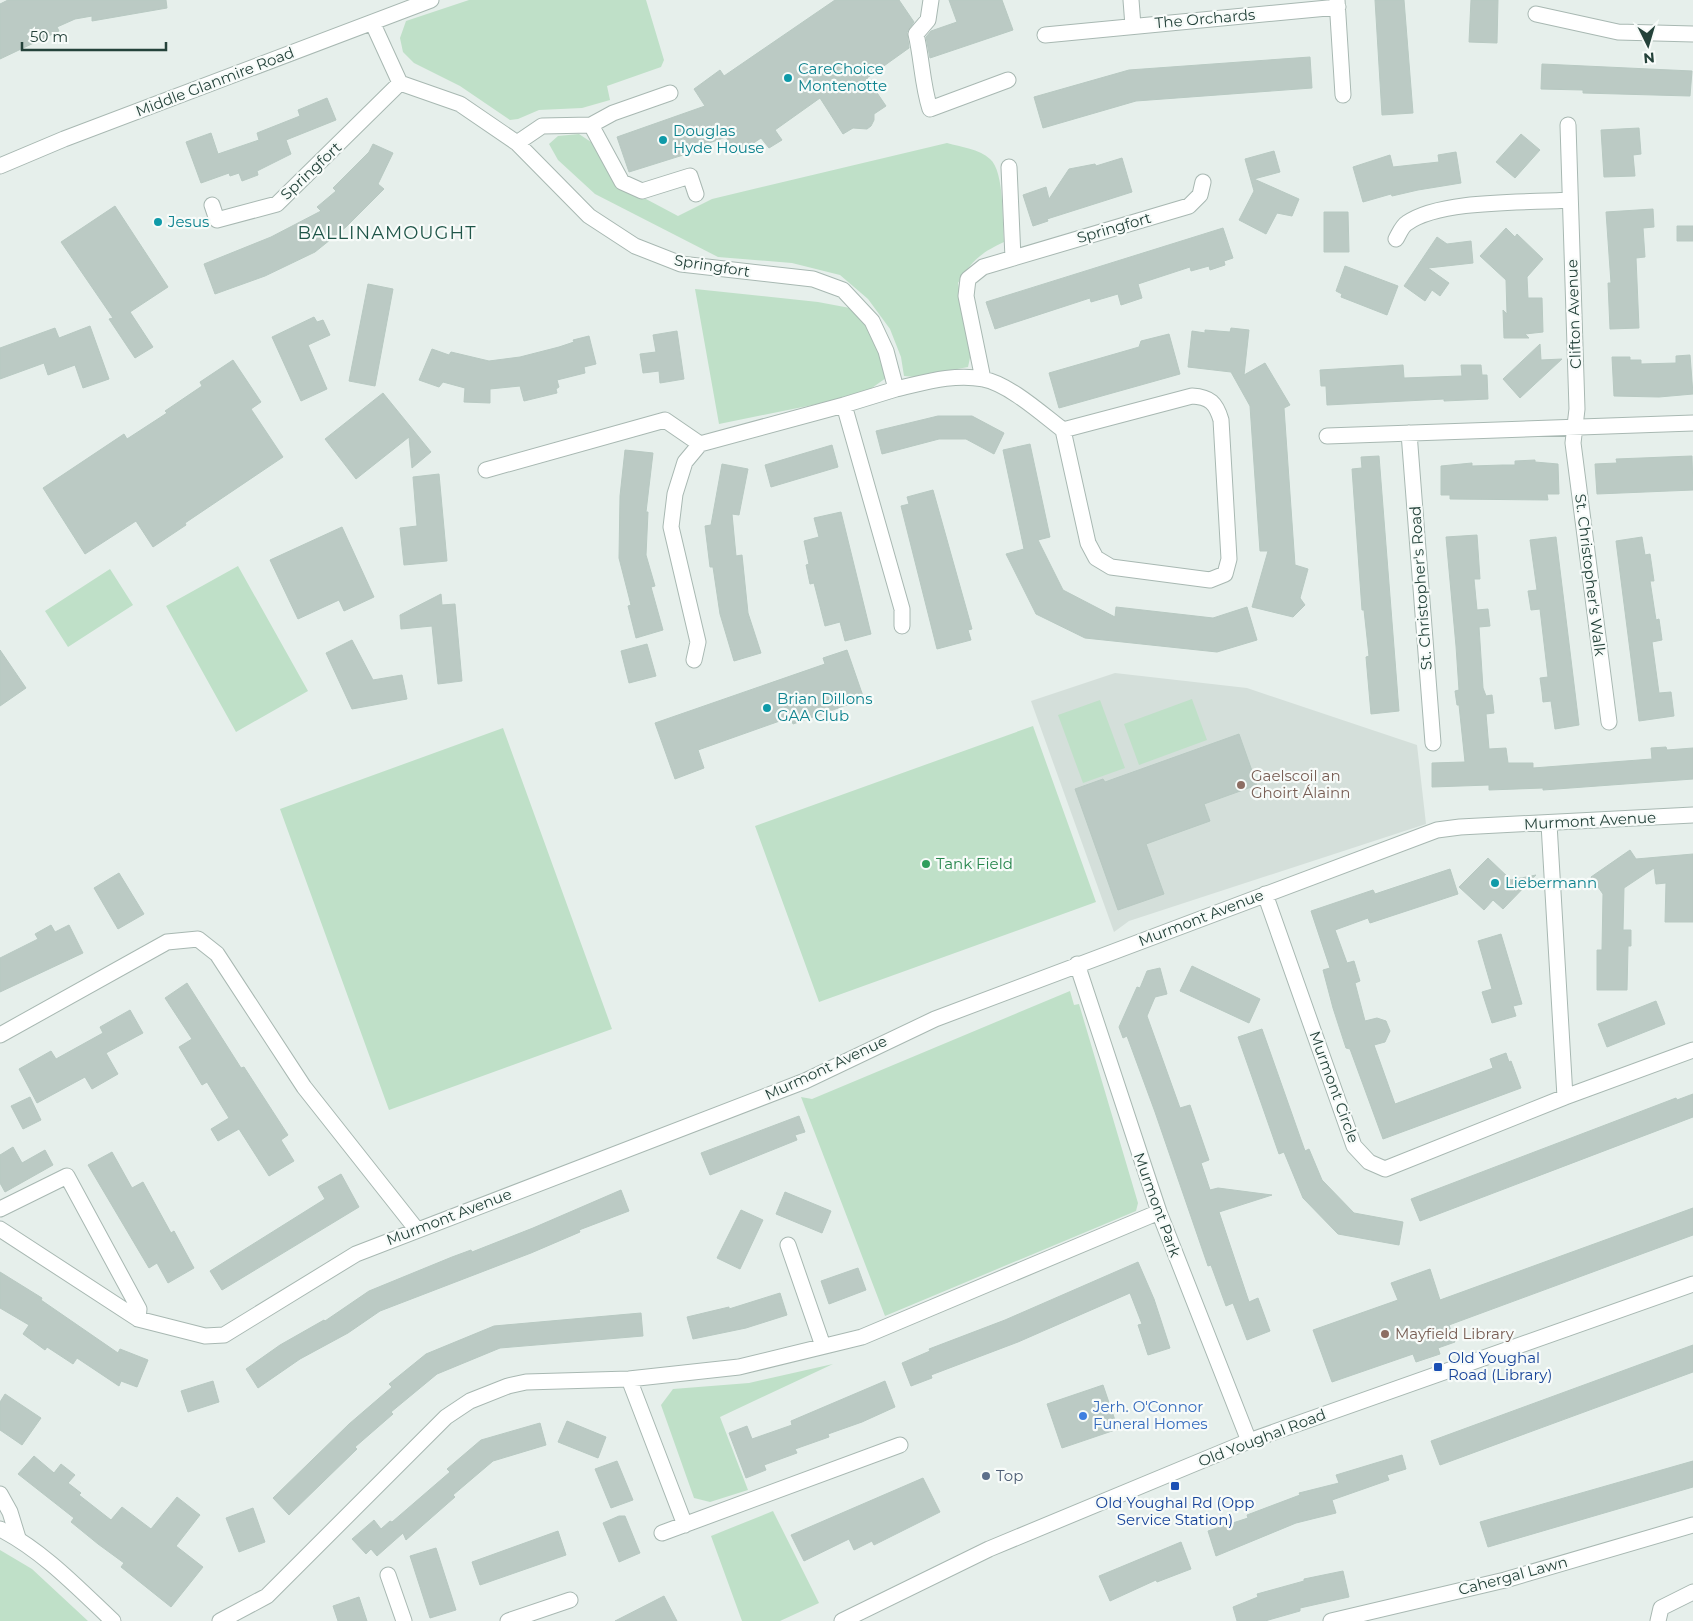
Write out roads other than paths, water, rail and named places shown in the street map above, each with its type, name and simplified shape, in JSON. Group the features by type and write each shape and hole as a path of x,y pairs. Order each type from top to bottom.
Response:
{"street":[{"name":"Middle Glanmire Road","path":"0,166 73,136 373,24 431,0"},
{"path":"931,0 928,20 916,34 922,58 923,87 930,109 1008,80"},
{"name":"The Orchards","path":"1131,0 1132,26"},
{"name":"The Orchards","path":"1045,34 1338,4 1343,95"},
{"path":"1536,14 1618,32 1693,34"},
{"path":"373,24 400,83"},
{"name":"Springfort","path":"212,204 217,220 277,204 400,83 460,104 517,143 589,216 635,246 680,264 812,279 843,290 872,321 886,351 896,390"},
{"path":"517,143 542,126 591,125 613,113 670,93"},
{"path":"591,125 622,182 642,191 690,176 696,194"},
{"name":"Clifton Avenue","path":"1568,126 1577,409 1575,427"},
{"path":"1009,167 1013,258"},
{"name":"Springfort","path":"983,379 966,296 968,279 983,267 1189,206 1200,195 1204,182"},
{"path":"1396,239 1405,224 1423,215 1465,206 1570,200"},
{"path":"694,660 698,642 671,527 675,494 685,462 700,444 941,379 983,379 1023,398 1063,430 1088,543 1096,558 1111,568 1210,580 1226,574 1230,559 1221,420 1212,401 1203,397 1192,396 1063,430"},
{"path":"844,404 902,610 902,626"},
{"path":"486,470 665,420 700,444"},
{"path":"1327,436 1693,423"},
{"name":"St. Christopher's Walk","path":"1575,427 1574,453 1609,722"},
{"name":"St. Christopher's Road","path":"1410,433 1433,744"},
{"name":"Murmont Avenue","path":"0,1229 138,1319 205,1336 224,1335 356,1254 805,1082 935,1019 1437,830 1460,827 1549,824 1693,815"},
{"path":"1549,824 1565,1097"},
{"name":"Murmont Circle","path":"1264,894 1354,1146 1368,1162 1385,1169 1565,1097 1693,1050"},
{"path":"0,1035 167,942 198,939 217,954 304,1087 417,1230"},
{"name":"Murmont Park","path":"1077,964 1159,1212 1249,1441"},
{"path":"0,1209 68,1176 139,1309 138,1319"},
{"path":"220,1621 267,1596 446,1417 470,1401 508,1386 526,1382 629,1379 739,1367 862,1337 1159,1212"},
{"path":"788,1245 823,1346"},
{"name":"Old Youghal Road","path":"842,1621 989,1549 1249,1441 1693,1284"},
{"path":"629,1379 685,1524"},
{"path":"662,1533 900,1445"},
{"path":"0,1494 10,1512 18,1538"},
{"name":"Cahergal Lawn","path":"1330,1621 1505,1580 1693,1526"},
{"path":"0,1529 18,1538 73,1583 114,1621"},
{"path":"388,1575 404,1621"},
{"path":"1658,1621 1661,1608 1693,1592"},
{"path":"508,1621 570,1600"}],"place":[{"name":"CareChoice Montenotte","path":"788,78"},
{"name":"Douglas Hyde House","path":"663,140"},
{"name":"Jesus","path":"158,222"},
{"name":"Brian Dillons GAA Club","path":"767,708"},
{"name":"Gaelscoil an Ghoirt Álainn","path":"1241,785"},
{"name":"Tank Field","path":"926,864"},
{"name":"Liebermann","path":"1495,883"},
{"name":"Mayfield Library","path":"1385,1334"},
{"name":"Old Youghal Road (Library)","path":"1438,1367"},
{"name":"Jerh. O'Connor Funeral Homes","path":"1083,1416"},
{"name":"Top","path":"986,1476"},
{"name":"Old Youghal Rd (Opp Service Station)","path":"1175,1486"}],"district":[{"name":"BALLINAMOUGHT","path":"387,233"}]}
